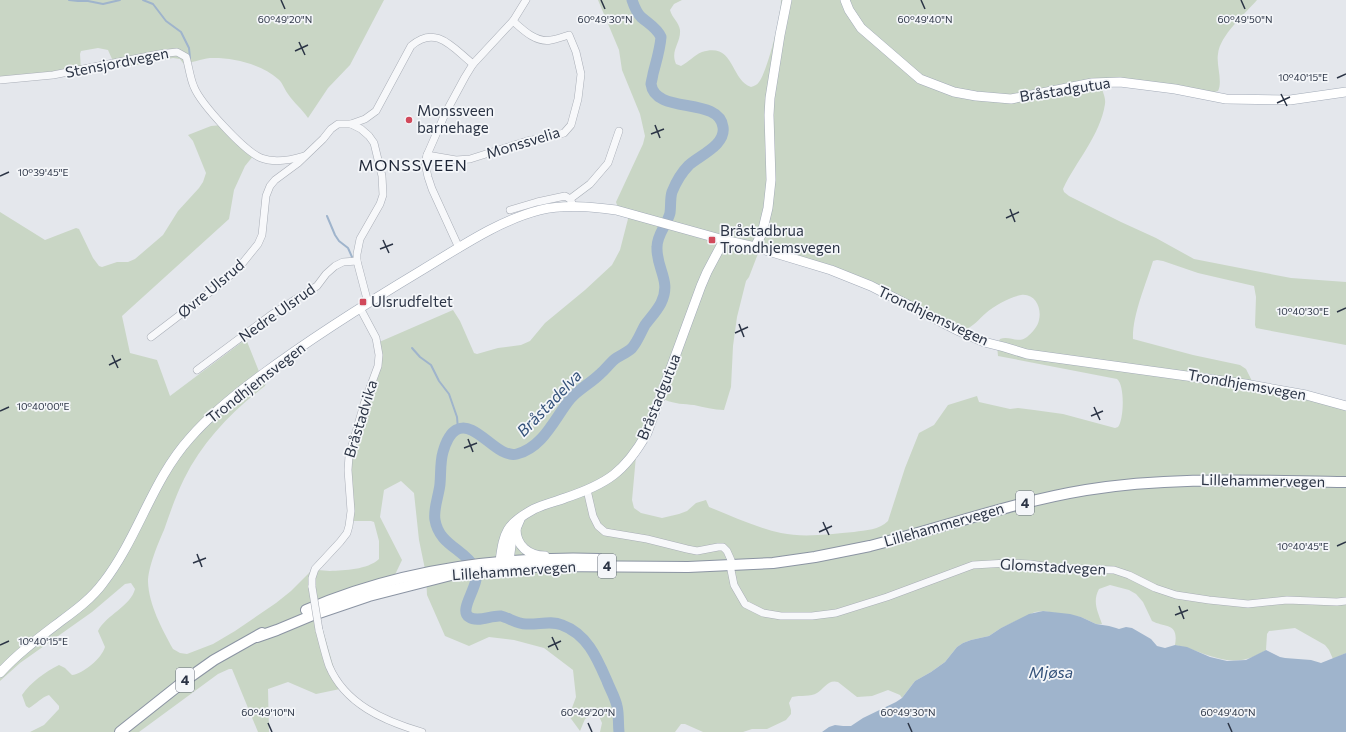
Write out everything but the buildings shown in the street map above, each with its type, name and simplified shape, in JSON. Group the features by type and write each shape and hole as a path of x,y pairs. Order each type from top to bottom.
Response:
{"highway":[{"name":"Lillehammervegen","path":"505,563 688,567 788,561 843,552 897,539 1035,500 1111,486 1194,481 1346,482"},
{"name":"Lillehammervegen","path":"120,732 183,682 214,660 257,637 342,604 439,574 505,563 568,559 686,562 709,565"}],"main road":[{"path":"755,247 762,233 768,208 771,180 769,121 770,98 787,0"},
{"name":"Bråstadgutua","path":"845,0 849,10 861,28 920,79 954,92 976,96 1011,99 1092,83 1120,82 1175,89 1226,99 1290,100 1346,92"},
{"name":"Trondhjemsvegen","path":"0,673 32,643 83,604 104,583 121,557 162,476 190,438 218,410 244,388 291,353 364,305 459,248 513,219 541,210 572,203 635,215 724,240 755,247 849,276 900,300 959,332 984,342 1028,354 1245,384 1306,395 1346,406"},
{"name":"Bråstadgutua","path":"505,563 504,538 511,524 539,507 601,484 626,464 636,452 646,433 701,286 724,240"},
{"path":"505,563 512,538 521,517"},
{"path":"516,529 516,535 521,545 531,554 555,556 568,559"}],"street":[{"path":"459,248 432,189 425,163 427,155 445,114 473,64 513,21 526,0"},
{"name":"Monssvelia","path":"427,155 456,160 470,159 527,141 564,133 571,125 578,99 582,74 576,52 569,35 550,41 540,40 528,34 513,21"},
{"path":"306,155 331,129 338,124 351,124 365,119 376,111 411,46 418,40 428,36 436,37 444,41 473,64"},
{"name":"Stensjordvegen","path":"0,80 53,75 133,58 177,52 186,58 194,87 208,107 229,132 252,152 261,158 270,160 293,159 306,155"},
{"path":"351,124 370,136 374,143 382,176 383,195 380,204 360,239 357,254 364,305"},
{"name":"Trondhjemsvegen","path":"510,210 537,202 566,196 572,203 608,163 619,131"},
{"name":"Øvre Ulsrud","path":"151,337 218,286 242,265 258,244 262,235 266,196 269,188 274,180 306,155"},
{"name":"Nedre Ulsrud","path":"197,370 271,315 317,286 326,274 335,266 343,262 357,261"},
{"name":"Bråstadvika","path":"364,305 376,338 379,355 378,366 364,404 349,456 348,470 351,511 349,526 347,533 340,542 315,569 312,578 312,587 319,630 328,664 339,685 347,694 362,706 385,720 422,732"},
{"path":"587,490 593,516 598,526 605,532 647,539 687,550 697,551 723,547 727,551 730,560"},
{"name":"Glomstadvegen","path":"731,570 734,585 746,604 763,613 795,616 836,613 887,597 973,565 1008,563 1030,564 1057,568 1114,570 1129,575 1155,588 1187,597 1208,600 1248,604 1287,600 1346,601"}],"green space":[{"path":"0,0 384,0 350,65 328,88 308,118 290,97 280,81 264,69 237,60 210,58 183,63 180,59 173,58 131,66 127,60 112,59 108,50 98,48 81,51 81,70 0,83"},
{"path":"598,0 682,0 674,4 670,10 680,30 674,55 676,64 681,66 702,52 713,50 721,52 731,63 744,83 751,87 756,85 763,76 776,30 781,0 1257,0 1228,32 1220,47 1218,54 1220,83 1218,91 1211,93 1170,88 1102,86 1105,104 1098,127 1063,189 1069,196 1156,238 1194,259 1291,278 1346,282 1346,345 1256,328 1256,297 1254,286 1198,273 1163,261 1153,261 1137,310 1133,330 1133,339 1193,355 1240,365 1246,369 1252,381 1346,407 1346,653 1333,659 1325,645 1295,628 1269,631 1267,634 1266,650 1253,657 1242,660 1232,660 1213,657 1175,645 1176,638 1173,629 1152,621 1143,602 1136,594 1129,590 1110,585 1099,589 1096,598 1096,607 1102,624 1096,624 1081,617 1043,611 1035,612 1001,628 989,636 963,643 957,647 945,662 915,681 902,698 900,695 888,690 872,696 857,697 835,681 829,683 815,694 792,697 789,703 791,714 786,720 767,729 752,729 743,732 703,732 685,724 681,724 675,732 600,732 602,723 599,716 594,714 585,719 580,731 569,716 576,697 573,670 544,648 514,640 489,637 469,646 445,636 427,595 426,574 419,540 414,493 401,481 384,490 380,517 402,560 392,581 317,610 340,689 316,694 288,682 268,689 269,732 258,732 232,669 229,669 218,674 139,732 30,732 44,725 59,709 59,706 49,695 29,708 26,706 22,695 39,678 59,665 65,668 72,675 81,672 92,665 100,656 105,647 98,631 107,620 124,606 133,595 135,589 131,583 125,584 92,612 20,663 0,681 0,212 45,240 76,228 79,229 93,258 99,266 102,267 117,262 128,262 135,259 163,235 178,211 203,182 206,173 193,141 188,135 211,126 222,125 254,155 245,166 234,190 229,219 122,316 130,353 157,360 170,396 246,339 260,374 264,377 266,383 265,386 230,416 209,439 200,452 178,491 151,563 148,582 153,608 173,649 180,653 187,654 213,644 235,631 276,603 291,591 311,571 356,569 374,563 379,559 379,541 374,522 350,521 347,463 377,373 377,343 453,310 460,321 474,353 477,354 498,348 521,345 530,341 545,323 585,290 612,265 620,250 629,215 617,205 616,202 643,144 645,136 640,114 622,70 619,50","holes":["759,251 870,287 964,330 973,325 989,310 1002,302 1021,295 1030,296 1034,299 1038,306 1040,315 1037,325 1031,334 1024,339 1000,339 997,345 998,356 1117,379 1120,382 1123,403 1122,417 1118,427 1115,428 1063,414 1018,408 1010,409 979,402 977,396 948,405 934,425 919,433 905,468 888,521 881,526 868,530 817,535 781,533 754,525 709,507 706,500 696,503 687,511 662,518 641,513 634,508 632,500 636,456 662,402 665,400 724,410 731,387 733,346 737,317 746,281"]}],"water":[{"name":"Mjøsa","path":"1043,611 1070,614 1096,624 1119,629 1126,627 1132,628 1151,639 1157,646 1165,648 1175,645 1187,647 1210,657 1227,661 1246,660 1266,650 1280,657 1311,660 1321,663 1346,653 1346,732 822,732 835,725 851,726 863,718 896,702 902,698 915,681 945,662 957,647 963,643 989,636 1001,628 1029,614"}],"waterway":[{"path":"69,0 88,1 103,4 120,0"},
{"path":"143,0 153,4 166,21 181,32 189,48 190,58"},
{"name":"Bråstadelva","path":"619,732 618,709 614,696 595,656 585,641 578,634 571,629 558,624 523,624 501,616 480,619 473,619 469,617 466,613 466,608 476,581 477,574 475,568 465,556 441,535 435,520 435,507 440,484 442,456 451,434 456,430 464,428 471,430 479,434 501,451 509,454 517,454 535,445 542,438 571,398 604,371 615,359 632,348 645,325 661,303 665,288 657,255 657,242 670,213 672,192 679,177 686,168 711,149 720,139 723,133 723,127 719,118 711,112 700,108 674,103 663,99 655,93 651,84 661,37 655,29 639,15 632,0"},
{"path":"327,216 335,235 339,241 348,248 352,257"},
{"path":"412,348 420,357 431,365 439,381 449,394 457,417 458,429"}],"place":[{"name":"Monssveen barnehage","path":"409,120"},
{"name":"Bråstadbrua Trondhjemsvegen","path":"712,240"},
{"name":"Ulsrudfeltet","path":"363,302"}],"district":[{"name":"MONSSVEEN","path":"413,165"}]}
